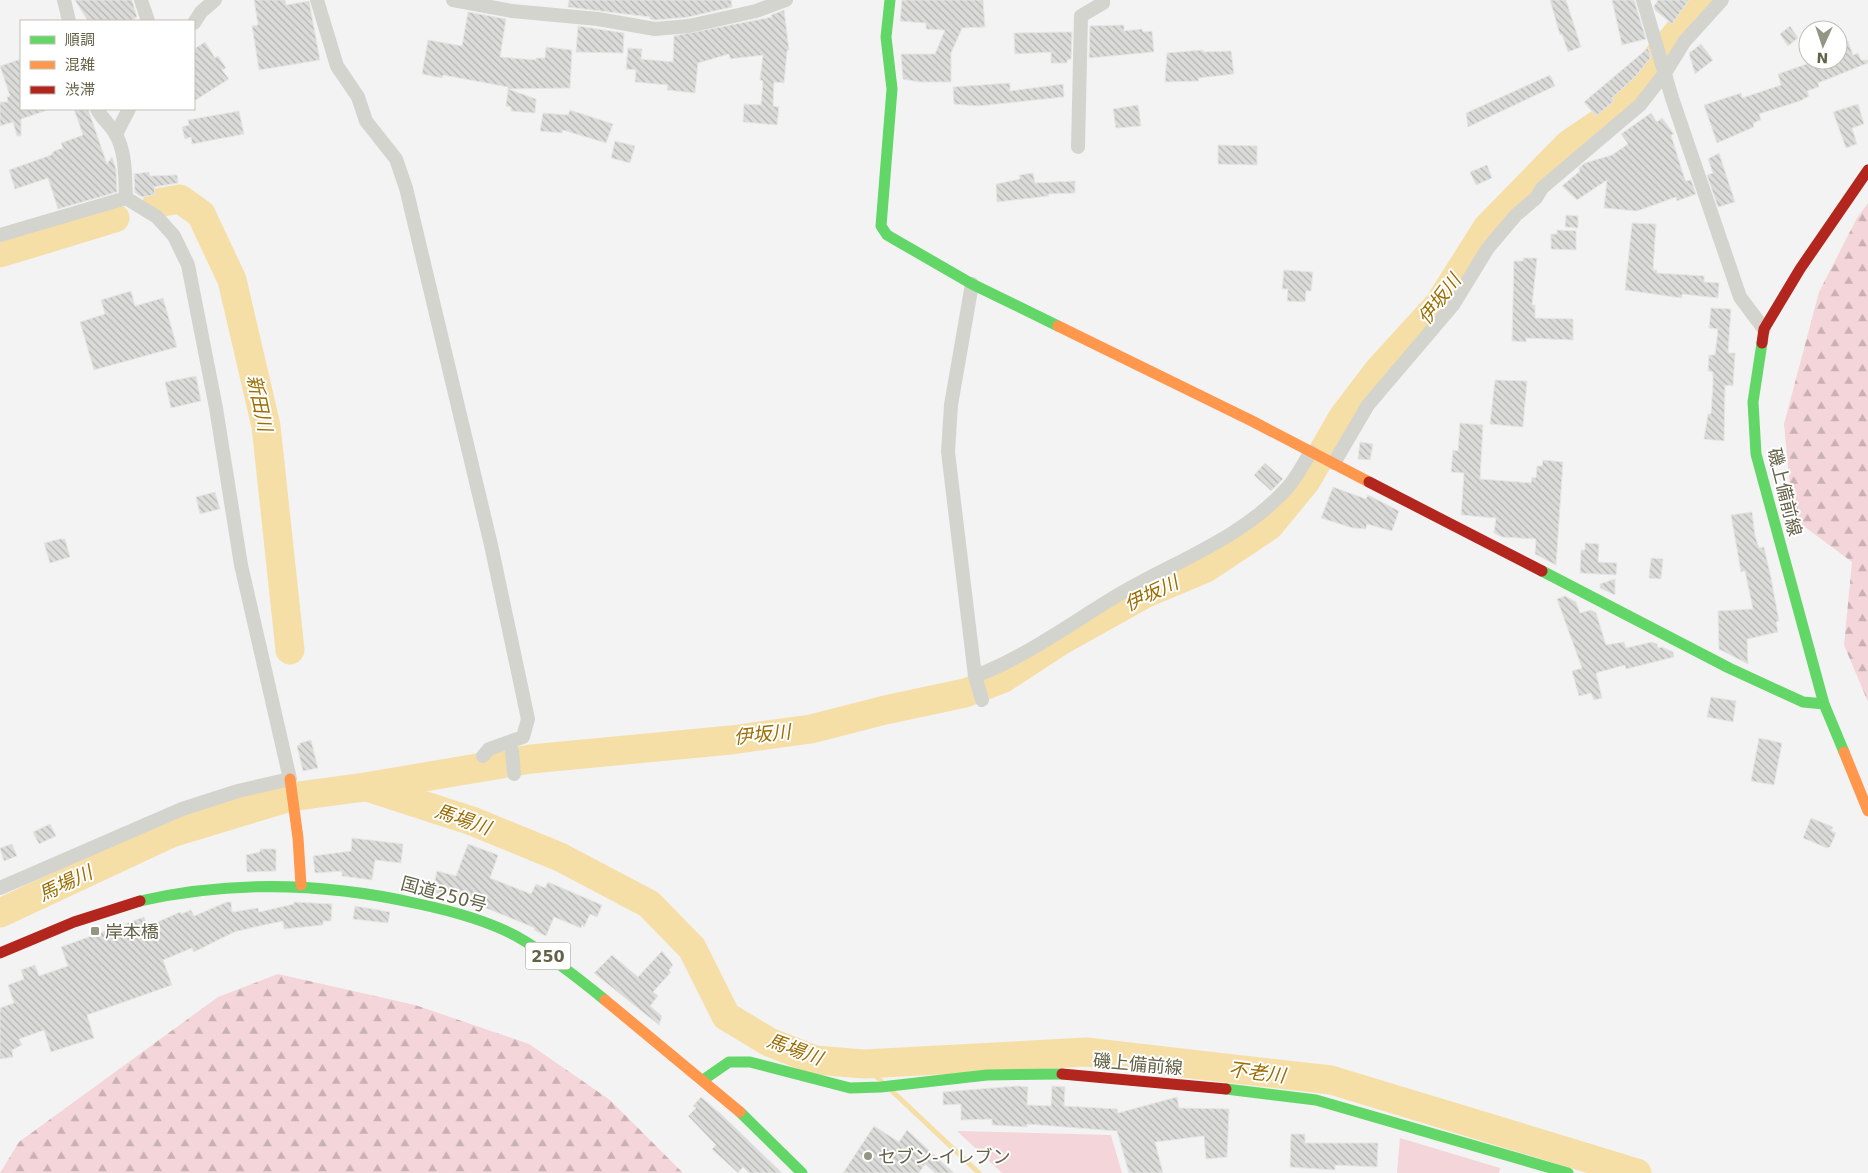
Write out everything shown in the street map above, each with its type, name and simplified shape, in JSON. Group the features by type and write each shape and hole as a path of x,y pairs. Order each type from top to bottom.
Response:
{"main road":[{"path":"890,0 886,37 892,89 881,226 886,235 972,284 1331,462 1729,668 1803,702 1824,704"},
{"name":"磯上備前線","path":"1868,170 1800,269 1764,329 1753,402 1756,454 1824,704 1868,811"},
{"path":"290,783 297,828 301,884"},
{"name":"国道250号","path":"0,953 70,924 147,899 226,887 301,884 359,891 440,909 480,921 514,936 547,955 703,1080 780,1149 802,1173"},
{"name":"磯上備前線","path":"703,1080 729,1062 750,1062 850,1088 881,1087 987,1075 1046,1073 1233,1090 1316,1100 1568,1173"}],"street":[{"path":"64,0 69,20"},
{"path":"141,0 148,20"},
{"path":"195,21 201,12 215,0"},
{"path":"317,0 337,66 358,97 366,121 396,160 406,188 493,554 528,719 523,737 489,749 483,756"},
{"path":"452,0 512,12 598,19 655,29 689,26 756,11 786,0"},
{"path":"1078,147 1081,16 1103,3 1103,0"},
{"path":"1643,0 1740,297 1764,329"},
{"path":"1331,462 1368,405 1453,305 1488,248 1516,215 1536,198 1542,188 1640,105 1684,42 1722,0"},
{"path":"98,110 116,134 121,146 126,198"},
{"path":"116,134 128,110"},
{"path":"0,235 126,198 157,217 174,236 188,266 216,408 241,565 290,783 238,791 182,809 0,888"},
{"path":"972,284 951,405 948,452 975,678 982,698"},
{"path":"975,678 1016,656 1140,582 1204,551 1250,520 1288,487 1313,454"},
{"path":"512,754 514,773"}],"green space":[{"path":"1868,203 1868,702 1844,645 1852,562 1793,518 1784,424 1819,292 1857,218"},
{"path":"278,974 415,1005 529,1044 610,1100 683,1173 0,1173 19,1142 218,997"},
{"path":"957,1131 1111,1135 1122,1173 1002,1173"},
{"path":"1400,1138 1500,1168 1499,1173 1397,1173"}],"building":[{"path":"75,0 132,0 137,17 132,20 87,20"},
{"path":"254,0 285,0 286,5 309,1 320,60 259,70 252,26 258,25"},
{"path":"569,0 731,0 732,7 688,17 655,20 650,19 650,17 568,7"},
{"path":"902,0 983,0 985,27 962,28 951,53 951,82 919,82 903,79 901,54 935,54 945,30 926,29 926,23 900,21"},
{"path":"1550,0 1566,0 1581,47 1568,52 1562,34 1560,35"},
{"path":"1612,0 1634,0 1646,39 1622,45"},
{"path":"1658,0 1689,0 1672,24 1655,10 1654,6"},
{"path":"784,10 789,50 787,51 784,83 774,82 773,106 779,107 777,125 743,122 744,104 761,105 763,81 760,80 763,55 730,59 729,54 698,63 695,93 667,90 668,85 635,82 636,70 626,69 628,48 642,49 641,59 673,62 674,36 772,17 771,15"},
{"path":"468,12 506,19 500,57 536,60 536,58 545,58 546,47 572,50 570,88 508,89 508,87 443,75 442,78 422,74 428,40 462,46"},
{"path":"1124,25 1124,31 1142,29 1143,32 1152,31 1154,52 1089,58 1090,26"},
{"path":"578,26 624,33 623,53 576,52"},
{"path":"1790,26 1798,38 1788,46 1780,34"},
{"path":"1072,32 1071,59 1067,60 1067,63 1051,63 1051,52 1015,54 1014,33"},
{"path":"1848,41 1853,55 1858,53 1861,60 1868,60 1868,63 1818,83 1819,87 1807,91 1809,96 1800,101 1759,114 1761,120 1753,123 1754,127 1717,143 1704,105 1741,93 1742,98 1781,85 1778,74 1798,67 1798,70 1848,70"},
{"path":"205,42 215,58 218,56 226,68 222,70 229,79 195,100 195,48"},
{"path":"1701,44 1713,60 1695,74 1689,53"},
{"path":"1648,48 1651,57 1636,76 1612,98 1614,101 1596,116 1584,102"},
{"path":"1203,50 1203,52 1231,51 1234,74 1198,78 1199,81 1165,82 1167,53"},
{"path":"20,59 20,110 45,110 21,119 21,136 17,136 13,122 0,126 0,102 8,102 7,97 10,96 0,66"},
{"path":"1550,75 1555,86 1468,127 1466,113"},
{"path":"1010,83 1010,91 1063,84 1064,97 979,106 954,104 953,87"},
{"path":"508,89 536,99 535,113 511,111 511,107 506,106"},
{"path":"1858,104 1864,124 1852,128 1857,144 1846,148 1833,112"},
{"path":"1138,105 1141,126 1116,128 1113,109"},
{"path":"74,110 88,110 107,164 112,157 116,169 117,192 58,209 48,178 15,189 9,170 51,155 54,151 63,148 61,143 83,135"},
{"path":"570,110 613,124 606,143 563,130 562,133 540,131 543,113 568,115"},
{"path":"239,111 244,134 192,144 191,137 185,139 182,127 189,125 188,120"},
{"path":"1651,113 1657,122 1662,118 1674,134 1671,135 1684,177 1686,181 1691,180 1696,194 1677,201 1676,197 1637,211 1604,208 1607,180 1577,200 1562,186 1580,171 1579,168 1585,163 1612,155 1628,144 1621,134"},
{"path":"615,141 635,146 630,163 611,158"},
{"path":"1218,145 1257,146 1257,165 1218,164"},
{"path":"1719,153 1735,202 1718,207 1707,175 1713,173 1708,159"},
{"path":"1487,165 1492,178 1476,185 1470,172"},
{"path":"149,172 150,176 177,175 178,183 154,187 155,195 142,197 135,193 134,174"},
{"path":"1033,173 1035,183 1075,181 1075,193 1048,194 1049,196 997,202 996,184 1020,179 1019,175"},
{"path":"1566,215 1578,216 1578,228 1565,227"},
{"path":"1632,223 1656,224 1653,270 1657,270 1657,273 1704,276 1704,282 1719,283 1718,298 1682,294 1682,298 1625,290"},
{"path":"1557,230 1576,231 1576,250 1551,249 1551,234 1557,234"},
{"path":"1523,258 1537,258 1532,305 1535,305 1535,318 1573,319 1573,340 1526,338 1526,342 1512,341 1514,261 1523,261"},
{"path":"1284,270 1313,272 1311,291 1306,291 1305,302 1287,301 1288,289 1282,289"},
{"path":"131,291 135,306 163,298 177,347 94,370 80,322 105,314 101,300"},
{"path":"1711,308 1731,309 1728,353 1735,353 1733,386 1725,385 1724,441 1704,439 1708,414 1711,414 1713,384 1713,372 1708,371 1709,355 1715,355 1718,329 1709,328"},
{"path":"196,376 201,401 171,408 165,382"},
{"path":"1495,380 1527,381 1523,427 1490,424"},
{"path":"1460,423 1483,425 1480,479 1531,483 1532,477 1536,478 1537,466 1542,466 1543,460 1563,462 1556,565 1535,554 1536,539 1502,537 1494,533 1496,518 1461,515 1464,473 1451,472 1453,450 1458,451"},
{"path":"1360,442 1373,444 1370,460 1358,459"},
{"path":"1265,463 1283,479 1271,491 1254,475"},
{"path":"1333,487 1366,499 1368,495 1399,511 1392,531 1367,524 1366,529 1353,528 1321,518"},
{"path":"215,492 220,509 200,514 196,497"},
{"path":"1752,512 1755,536 1759,548 1764,547 1779,621 1776,622 1778,632 1747,639 1748,664 1719,649 1718,611 1753,609 1745,571 1741,572 1731,515"},
{"path":"65,539 70,557 50,563 44,543"},
{"path":"1585,543 1599,544 1598,562 1617,563 1616,575 1580,573 1581,550 1585,550"},
{"path":"1651,558 1663,559 1661,579 1649,578"},
{"path":"1615,579 1615,595 1600,588 1600,584"},
{"path":"1565,596 1576,602 1580,613 1591,610 1596,613 1606,645 1624,642 1626,648 1652,642 1657,644 1658,648 1662,647 1673,652 1674,657 1626,669 1625,665 1596,673 1602,698 1594,700 1591,693 1579,696 1572,671 1582,668 1557,599"},
{"path":"1711,697 1736,701 1733,722 1707,717"},
{"path":"1759,738 1782,743 1774,785 1751,781"},
{"path":"311,740 318,768 303,771 297,746 300,743"},
{"path":"1811,818 1833,827 1831,831 1836,833 1830,847 1827,848 1803,838"},
{"path":"50,824 56,836 39,844 33,832"},
{"path":"352,838 403,844 401,863 375,860 372,880 342,876 342,871 315,873 313,856 351,851"},
{"path":"12,844 17,856 4,861 0,848"},
{"path":"468,844 498,855 490,878 531,894 536,884 545,888 548,882 602,905 597,917 590,914 584,927 582,925 581,928 554,917 546,936 534,930 535,928 486,908 488,902 464,893 463,898 448,893 447,896 432,892 437,871 456,876"},
{"path":"260,849 276,849 276,871 247,872 246,855 260,852"},
{"path":"231,902 232,912 258,908 259,912 294,904 294,902 332,904 331,921 323,921 323,925 284,929 283,921 259,926 234,932 194,952 192,948 163,960 172,985 87,1015 94,1038 51,1052 44,1030 19,1039 22,1045 12,1050 13,1057 0,1059 0,1008 14,1003 8,985 24,979 21,970 35,965 39,976 68,966 61,947 144,917 147,924 151,925 180,912 181,914 191,910 194,916"},
{"path":"355,906 390,912 388,923 353,919"},
{"path":"662,951 673,965 669,970 671,972 653,992 658,996 650,1006 662,1016 659,1025 594,973 612,955 638,977"},
{"path":"1017,1086 1028,1087 1027,1105 1051,1106 1052,1086 1065,1087 1064,1106 1117,1109 1118,1113 1177,1097 1179,1108 1229,1109 1227,1157 1206,1159 1204,1136 1155,1142 1163,1173 1129,1173 1117,1131 1027,1124 1027,1127 992,1125 992,1119 961,1120 961,1104 943,1105 943,1092"},
{"path":"701,1097 782,1173 749,1173 743,1167 738,1173 712,1149 716,1145 688,1116 696,1108 693,1106"},
{"path":"874,1126 899,1142 907,1130 954,1173 935,1173 925,1164 919,1173 843,1173"},
{"path":"1291,1134 1305,1134 1305,1143 1378,1143 1377,1167 1335,1165 1335,1170 1290,1167"}],"waterway":[{"name":"伊坂川","path":"0,913 171,833 290,797 365,787 531,759 731,740 811,729 885,710 965,693 1002,679 1060,641 1146,593 1206,568 1269,526 1306,481 1343,417 1378,371 1439,304 1487,228 1569,144 1606,119 1685,24 1700,0"},
{"name":"新田川","path":"157,203 180,199 201,214 232,280 266,426 290,650"},
{"name":"新田川","path":"0,253 115,218"},
{"name":"不老川","path":"370,788 472,821 560,857 649,904 692,948 726,1016 769,1042 815,1060 864,1064 1086,1052 1331,1080 1637,1173"},
{"path":"864,1064 882,1082"},
{"path":"892,1091 979,1173"}],"traffic: fast":[{"path":"890,0 886,37 892,89 881,226 887,235 972,284 1058,326"},
{"path":"1762,343 1753,402 1756,454 1824,704 1844,752"},
{"path":"1542,571 1729,668 1803,702 1824,704"},
{"path":"140,901 210,890 280,887 350,892 419,904 469,917 493,925 516,936 551,958 605,1000"},
{"path":"703,1080 729,1062 750,1062 850,1088 881,1087 987,1075 1062,1074"},
{"path":"1226,1089 1316,1100 1568,1173"},
{"path":"740,1112 802,1173"}],"traffic: slow":[{"path":"1058,326 1252,421 1369,482"},
{"path":"1844,752 1868,811"},
{"path":"290,779 298,838 301,885"},
{"path":"605,1000 740,1112"}],"traffic: jam":[{"path":"1762,343 1764,329 1800,269 1868,170"},
{"path":"1369,482 1542,571"},
{"path":"0,953 74,922 140,901"},
{"path":"1062,1074 1226,1089"}],"place":[{"name":"岸本橋","path":"95,931"},
{"name":"セブン-イレブン","path":"868,1156"}],"water label":[{"name":"馬場川","path":"463,819"},
{"name":"馬場川","path":"65,883"},
{"name":"馬場川","path":"795,1049"}]}
